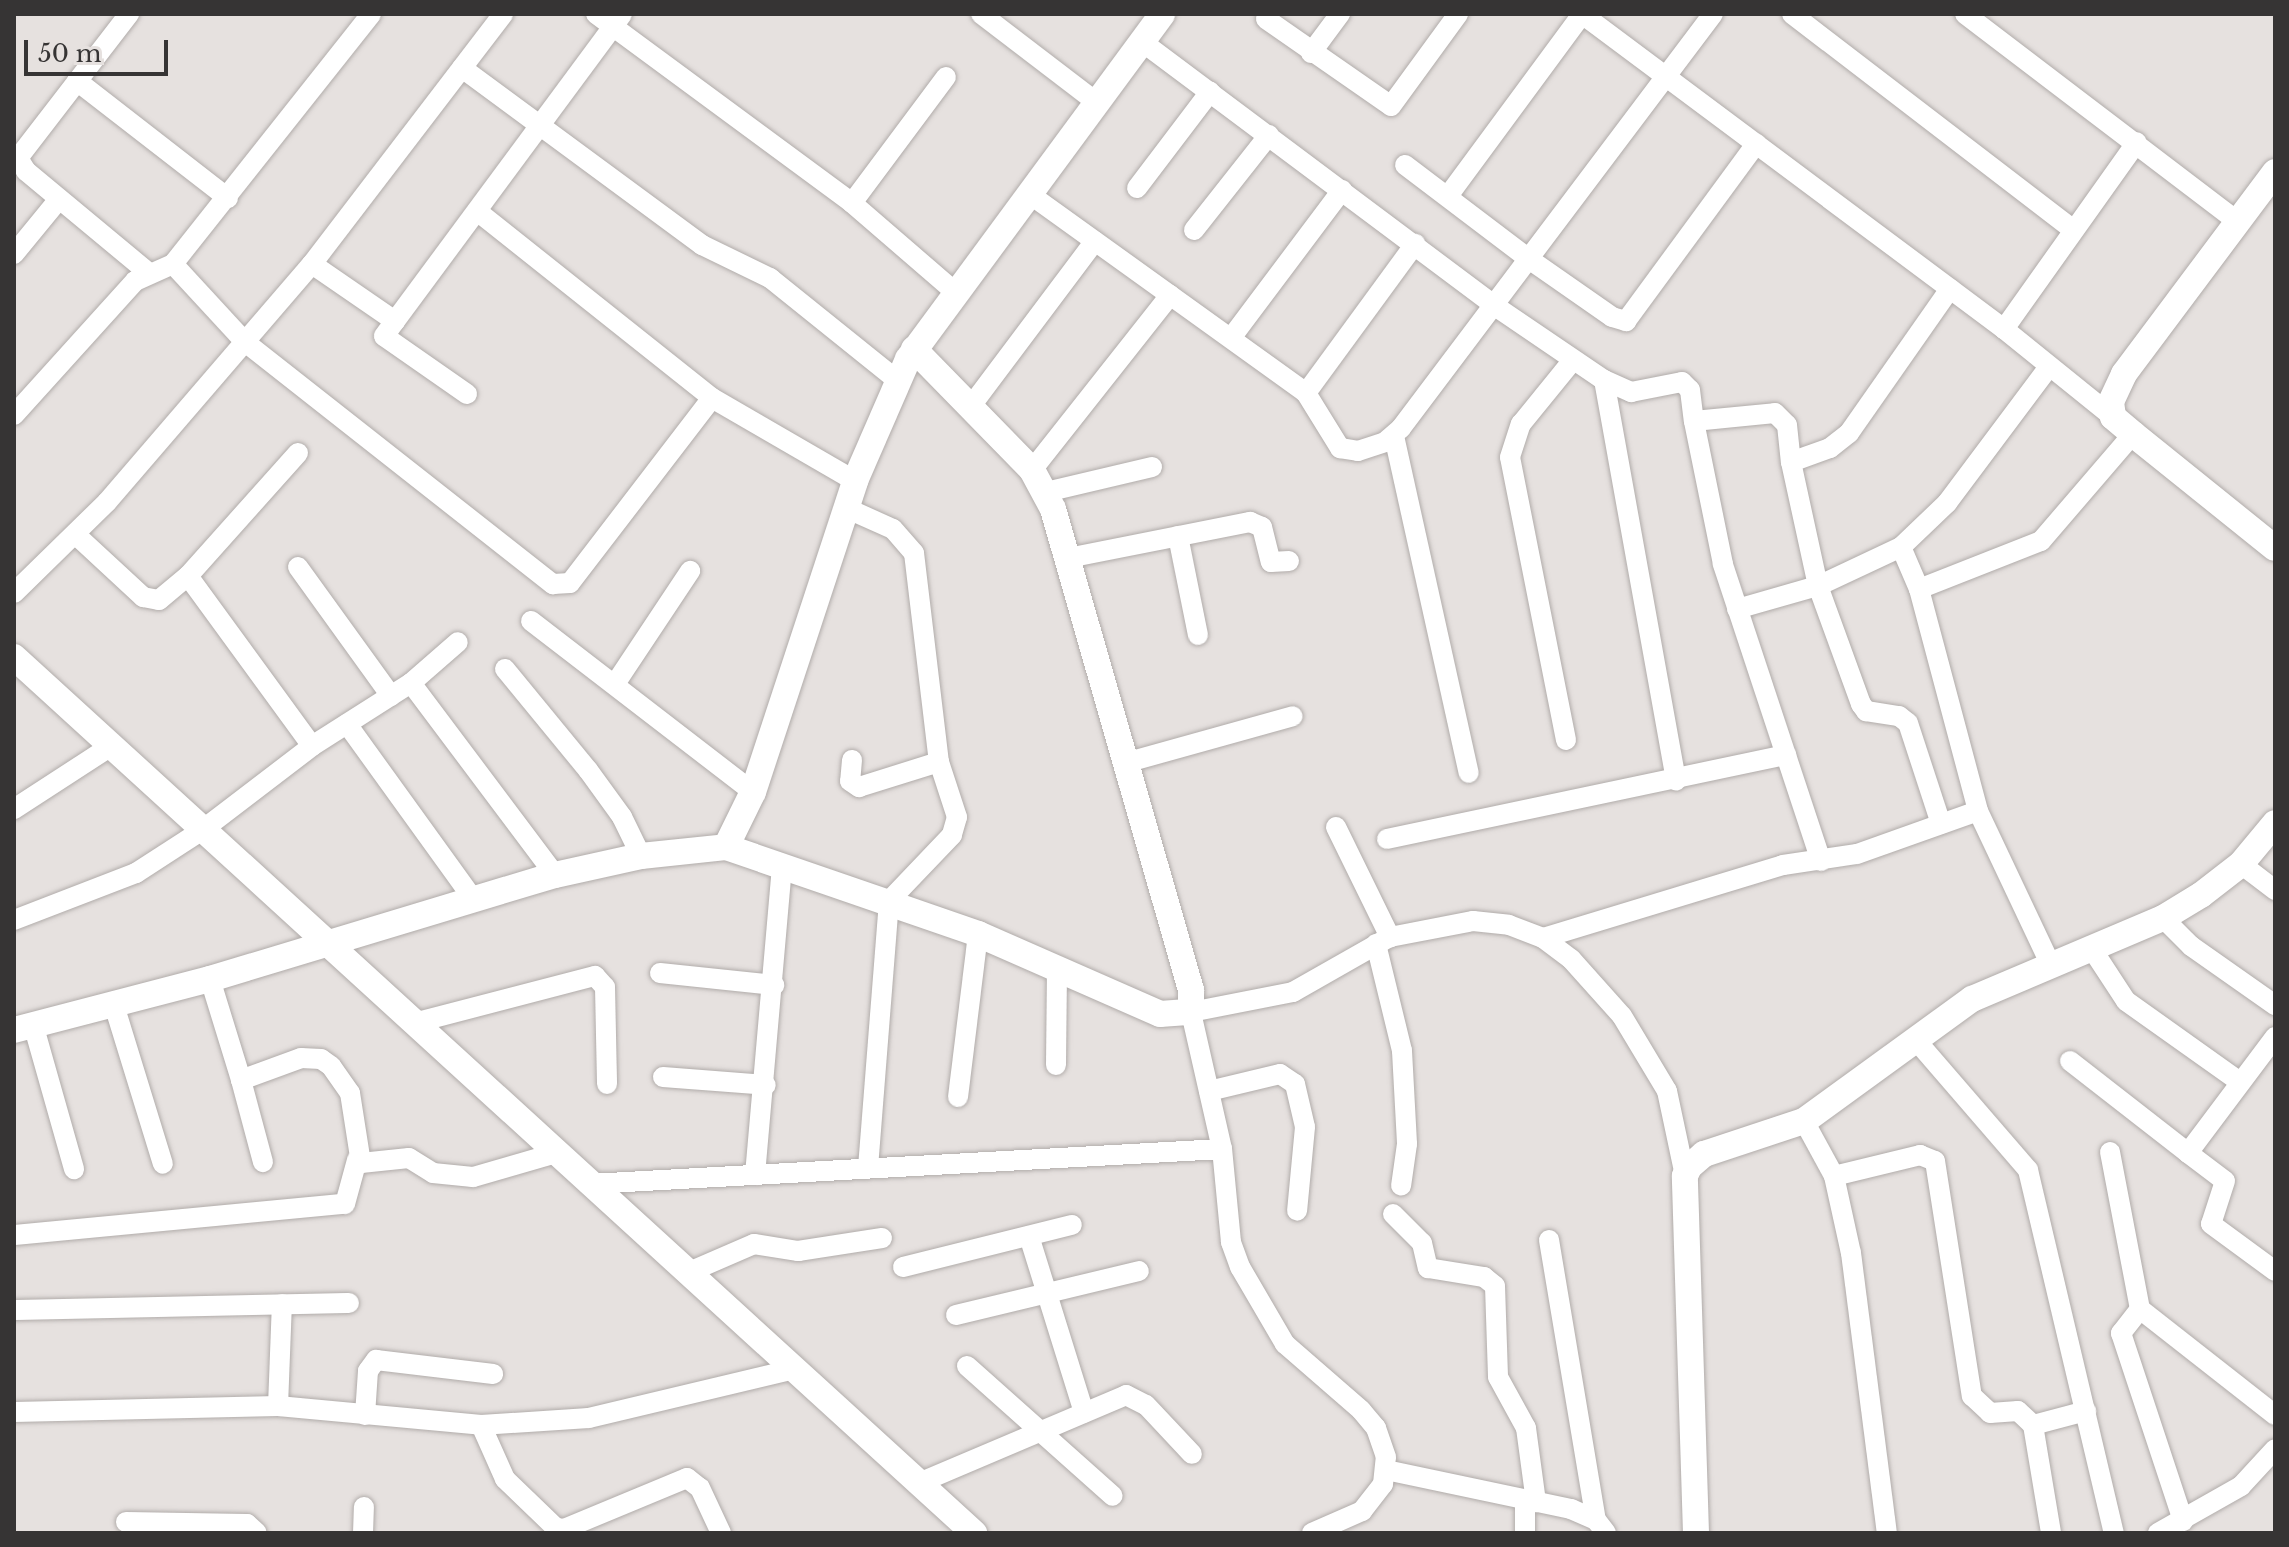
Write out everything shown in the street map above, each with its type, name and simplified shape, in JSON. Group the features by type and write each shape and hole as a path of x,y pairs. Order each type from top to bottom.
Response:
{"street":[{"path":"129,14 18,158 26,171 149,273"},
{"path":"14,415 135,281 173,264 371,14"},
{"path":"14,593 75,534 312,264 503,14"},
{"path":"596,14 618,20 852,203 954,291"},
{"path":"981,14 1096,102"},
{"path":"726,847 753,792 855,481 914,349 1162,14"},
{"path":"1311,53 1340,14"},
{"path":"1266,19 1391,106 1458,14"},
{"path":"1448,196 1582,14 2004,329 2048,368 2275,548"},
{"path":"1028,193 1306,393 1348,452 1394,436 1713,14"},
{"path":"1792,14 2073,230"},
{"path":"1965,14 2137,142 2239,223"},
{"path":"467,394 384,336 618,20"},
{"path":"1141,41 1492,304 1604,380 1631,392 1682,382 1690,390 1694,421 1737,609 1821,861"},
{"path":"462,68 702,245 770,278 898,381"},
{"path":"852,203 946,77"},
{"path":"77,81 228,198"},
{"path":"1137,188 1210,92"},
{"path":"1194,230 1269,135"},
{"path":"2004,329 2137,142"},
{"path":"1405,165 1529,259 1612,317 1626,321 1756,144"},
{"path":"2123,425 2111,402 2124,374 2275,172"},
{"path":"1231,338 1342,190"},
{"path":"14,254 59,199"},
{"path":"477,211 712,398 855,481"},
{"path":"971,406 1095,241"},
{"path":"1306,393 1415,244"},
{"path":"173,264 245,342 560,586 570,583 712,398"},
{"path":"312,264 395,321"},
{"path":"1791,462 1830,448 1849,433 1950,289"},
{"path":"1032,470 1170,295"},
{"path":"914,349 1032,470 1046,492 1068,558 1191,990 1191,1012 1222,1149 1231,1242 1253,1296 1285,1344 1376,1428 1386,1470 1383,1484 1362,1511 1312,1533"},
{"path":"1566,740 1510,457 1521,424 1573,360"},
{"path":"1737,609 1818,586 1901,547 1947,503 2048,368"},
{"path":"1604,380 1676,781"},
{"path":"1694,421 1775,413 1787,425 1791,462 1818,586 1861,704 1874,715 1893,714 1908,723 1941,824"},
{"path":"1919,589 2041,541 2123,425"},
{"path":"1394,436 1469,773"},
{"path":"75,534 151,601 169,594 188,576 298,453"},
{"path":"1046,492 1152,467"},
{"path":"846,508 893,529 914,553 939,762 957,817 956,830 889,901 868,1167"},
{"path":"1068,558 1256,523 1264,533 1266,557 1271,562 1289,561"},
{"path":"1178,536 1198,635"},
{"path":"1901,547 1919,589 1978,811 2050,963"},
{"path":"298,567 391,696"},
{"path":"615,684 690,571"},
{"path":"188,576 312,746"},
{"path":"531,621 753,792"},
{"path":"14,920 116,884 201,831 312,746 411,683 458,642"},
{"path":"14,657 108,748 326,942 974,1533"},
{"path":"505,669 588,770 622,817 641,856"},
{"path":"411,683 555,875"},
{"path":"1125,763 1293,716"},
{"path":"347,724 472,897"},
{"path":"14,809 108,748"},
{"path":"1387,839 1676,781 1786,755"},
{"path":"852,760 850,781 859,787 939,762"},
{"path":"1543,938 1783,865 1821,861 1978,811"},
{"path":"1685,1176 1704,1154 1804,1121 1972,999 2050,963 2092,949 2163,918 2241,864 2275,823"},
{"path":"1336,827 1383,940 1402,1051 1407,1144 1401,1186"},
{"path":"74,1169 24,1027 210,979 472,897 641,856 726,847 978,934 1160,1014 1191,1012 1293,992 1383,940 1473,921 1509,925 1543,938 1595,984 1648,1054 1676,1119 1685,1176 1696,1533"},
{"path":"2241,864 2275,890"},
{"path":"755,1175 766,1085 782,867"},
{"path":"2163,918 2191,946 2275,1005"},
{"path":"958,1097 978,934"},
{"path":"2092,949 2126,1001 2240,1082"},
{"path":"1056,1065 1057,969"},
{"path":"660,973 774,985"},
{"path":"414,1023 595,976 605,987 607,1084"},
{"path":"210,979 263,1162"},
{"path":"114,1005 163,1164"},
{"path":"2188,1153 2275,1037"},
{"path":"1915,1039 2028,1170 2114,1533"},
{"path":"14,1235 345,1204 357,1160 350,1093 331,1066 321,1059 301,1058 241,1080"},
{"path":"2070,1061 2225,1181 2211,1224 2275,1271"},
{"path":"1209,1091 1280,1074 1295,1084 1305,1127 1297,1211"},
{"path":"663,1077 766,1085"},
{"path":"1804,1121 1834,1176 1851,1253 1887,1533"},
{"path":"590,1184 1222,1149"},
{"path":"2110,1152 2140,1309 2275,1415"},
{"path":"357,1160 409,1158 433,1173 473,1177 556,1153"},
{"path":"1834,1176 1920,1155 1935,1161 1972,1396 1990,1413 2018,1411 2033,1425 2051,1533"},
{"path":"1393,1214 1422,1243 1428,1268 1484,1277 1495,1286 1498,1377 1526,1428 1530,1501 1525,1533"},
{"path":"903,1267 1072,1225"},
{"path":"1029,1236 1084,1413"},
{"path":"687,1273 754,1244 798,1251 882,1238"},
{"path":"1386,1470 1530,1501 1601,1526 1549,1240"},
{"path":"956,1315 1139,1271"},
{"path":"14,1310 349,1303"},
{"path":"278,1406 282,1304"},
{"path":"2140,1309 2121,1333 2183,1521"},
{"path":"365,1415 368,1371 376,1360 493,1374"},
{"path":"967,1366 1113,1496"},
{"path":"14,1412 278,1406 481,1425 589,1418 794,1369"},
{"path":"919,1483 1084,1413 1132,1396 1192,1454"},
{"path":"2033,1425 2086,1411"},
{"path":"481,1425 505,1479 556,1528 564,1529 687,1478 700,1488 721,1533"},
{"path":"2158,1533 2241,1486 2275,1449"},
{"path":"363,1533 364,1507"},
{"path":"126,1522 247,1524 257,1533"}]}
